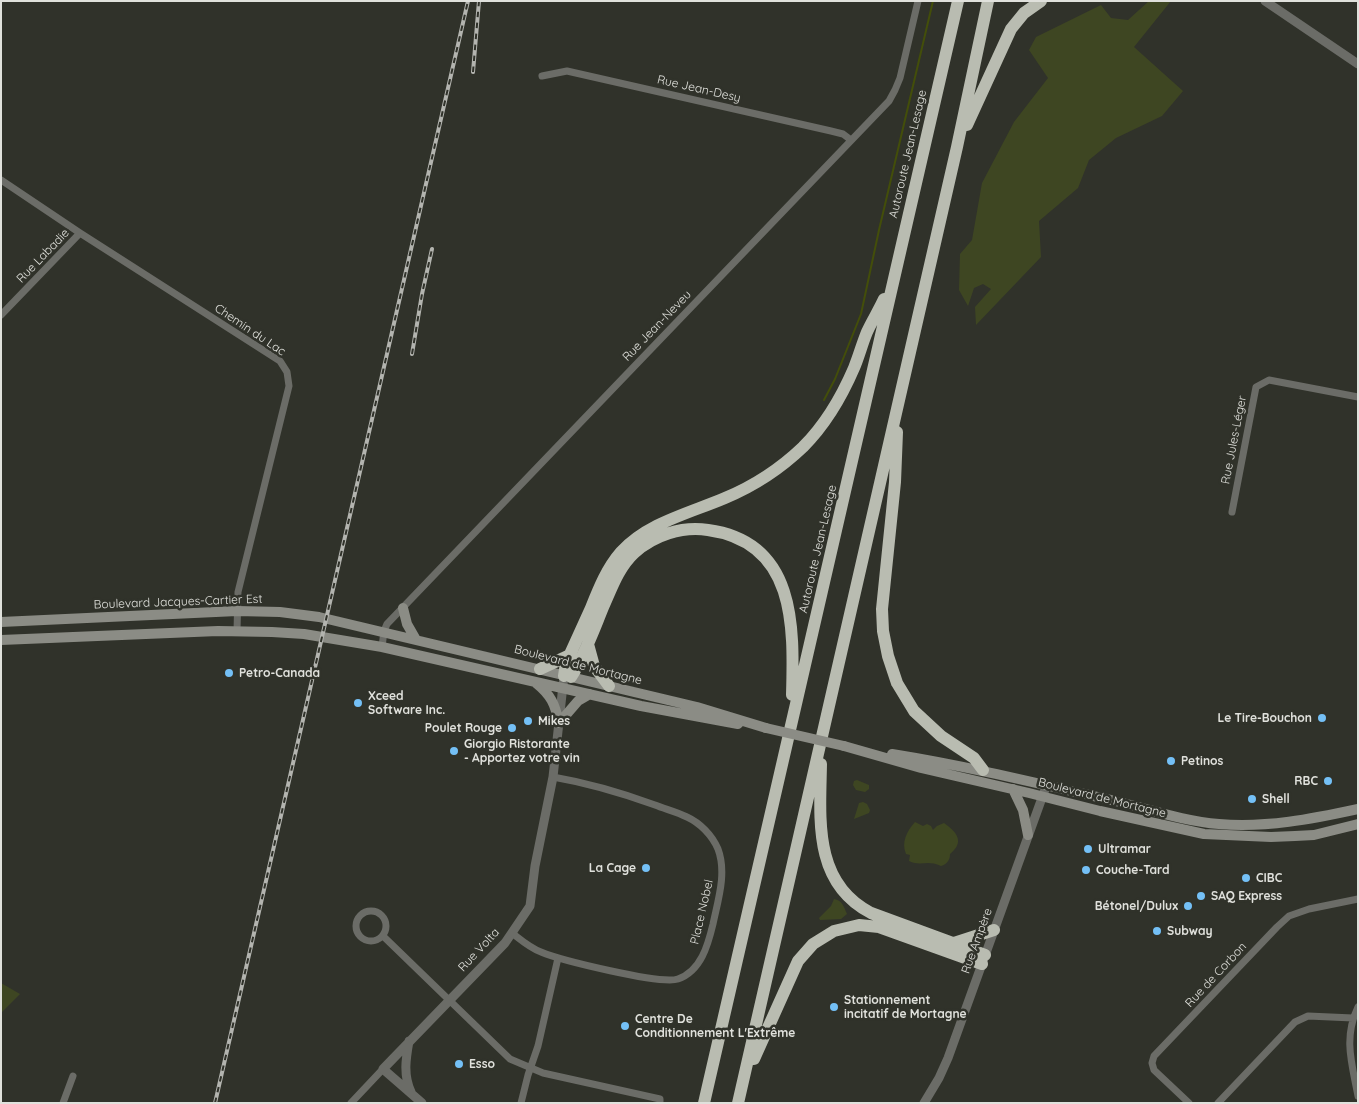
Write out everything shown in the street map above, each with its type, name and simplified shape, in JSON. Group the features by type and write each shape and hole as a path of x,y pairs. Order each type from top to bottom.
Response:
{"highway":[{"path":"948,45 951,1"},
{"name":"Autoroute Jean-Lesage","path":"704,1103 958,1"},
{"path":"739,1097 957,147 988,1"},
{"path":"957,147 1011,28 1024,13 1041,1"},
{"path":"566,680 566,666 570,655 607,572 618,556 630,544 657,526 756,483 786,462 809,441 826,419 844,390 866,333 892,283"},
{"path":"898,403 895,482 882,608 883,631 888,656 900,689 914,711 941,736 974,758 983,770"},
{"path":"566,680 588,644 616,579 626,562 635,553 657,538 679,531 706,530 728,534 746,543 763,557 778,576 785,594 790,614 793,643 791,722"},
{"path":"588,644 594,666 609,686"},
{"path":"540,669 570,655"},
{"path":"821,738 821,825 828,865 836,883 848,898 866,910 954,944 983,960"},
{"path":"739,1097 796,964 810,946 825,936 848,927 874,926 983,960"},
{"path":"954,944 994,930"}],"main road":[{"path":"403,608 407,624 415,638"},
{"name":"Boulevard Jacques-Cartier Est","path":"1,622 237,611 280,612 312,616 384,631"},
{"path":"1,640 237,631 304,634 382,647"},
{"name":"Boulevard de Mortagne","path":"384,631 540,669 566,680 590,694 650,708 766,728 844,746 921,768 1118,816 1208,834 1271,838 1314,834 1358,826"},
{"name":"Boulevard de Mortagne","path":"382,647 533,680 566,680 609,686 714,711 766,728"},
{"path":"533,680 548,694 556,710 559,723"},
{"path":"559,723 578,701 590,694"},
{"name":"Boulevard de Mortagne","path":"844,746 983,770 1183,818 1218,824 1263,825 1303,820 1354,810"},
{"path":"1013,789 1024,810 1028,835"}],"street":[{"name":"Rue Jean-Neveu","path":"384,631 387,624 885,104 897,86 918,1"},
{"path":"1265,1 1358,64"},
{"name":"Rue Jean-Desy","path":"542,76 567,70 836,132 850,140"},
{"name":"Chemin du Lac","path":"1,180 80,234 280,361 287,372 289,386 238,592 237,631"},
{"name":"Rue Labadie","path":"1,315 80,234"},
{"name":"Rue Jules-Léger","path":"1232,512 1256,387 1269,380 1358,397"},
{"path":"382,647 384,631"},
{"name":"Rue Volta","path":"351,1103 449,999 505,943 530,906 535,866 553,777 566,680"},
{"name":"Place Nobel","path":"512,933 529,946 558,958 667,981 677,979 696,966 704,954 708,940 719,897 722,864 712,837 702,827 687,817 626,794 553,777"},
{"name":"Rue Ampère","path":"924,1103 948,1058 1047,784"},
{"path":"1354,810 1358,826"},
{"name":"Rue de Corbon","path":"1189,1103 1154,1070 1152,1063 1154,1056 1277,926 1289,916 1309,909 1358,899"},
{"path":"370,911 380,914 384,918 387,927 383,936 379,940 370,941 361,937 356,925 362,915 370,911"},
{"path":"383,936 510,1059 530,1069 660,1099 660,1103"},
{"path":"521,1103 538,1046 558,958"},
{"path":"1358,1007 1352,1018 1348,1047 1358,1096"},
{"path":"1218,1103 1295,1022 1308,1016 1352,1018"},
{"path":"409,1041 406,1073 407,1085 412,1094"},
{"path":"1348,1047 1358,1045"},
{"path":"383,1069 422,1103"},
{"path":"63,1103 73,1076"}],"green space":[{"path":"1149,1 1171,1 1134,47 1183,91 1162,116 1116,138 1089,160 1078,188 1039,221 1041,257 976,325 975,307 991,289 983,284 974,288 968,306 959,290 960,254 972,240 982,183 1014,122 1048,78 1029,50 1036,37 1101,5 1111,18 1128,20"},
{"path":"857,780 869,785 869,789 865,792 856,790 853,785 854,781"},
{"path":"859,803 867,804 870,810 869,813 854,819"},
{"path":"915,822 923,826 927,824 933,830 944,823 956,834 958,837 957,845 945,864 941,866 909,861 910,855 906,854 904,845 907,833"},
{"path":"834,899 841,902 847,914 841,919 820,920 819,918 831,906"},
{"path":"1,983 20,994 1,1013"}],"waterway":[{"path":"824,400 835,379 861,314 933,1"}],"railway":[{"path":"215,1103 468,1"},
{"path":"473,72 479,1"},
{"path":"412,354 432,249"}],"place":[{"name":"Petro-Canada","path":"229,673"},
{"name":"Xceed Software Inc.","path":"358,703"},
{"name":"Le Tire-Bouchon","path":"1322,718"},
{"name":"Mikes","path":"528,721"},
{"name":"Poulet Rouge","path":"512,728"},
{"name":"Giorgio Ristorante - Apportez votre vin","path":"454,751"},
{"name":"Petinos","path":"1171,761"},
{"name":"RBC","path":"1328,781"},
{"name":"Shell","path":"1252,799"},
{"name":"Ultramar","path":"1088,849"},
{"name":"La Cage","path":"646,868"},
{"name":"Couche-Tard","path":"1086,870"},
{"name":"CIBC","path":"1246,878"},
{"name":"SAQ Express","path":"1201,896"},
{"name":"Bétonel/Dulux","path":"1188,906"},
{"name":"Subway","path":"1157,931"},
{"name":"Stationnement incitatif de Mortagne","path":"834,1007"},
{"name":"Centre De Conditionnement L'Extrême","path":"625,1026"},
{"name":"Esso","path":"459,1064"}]}
